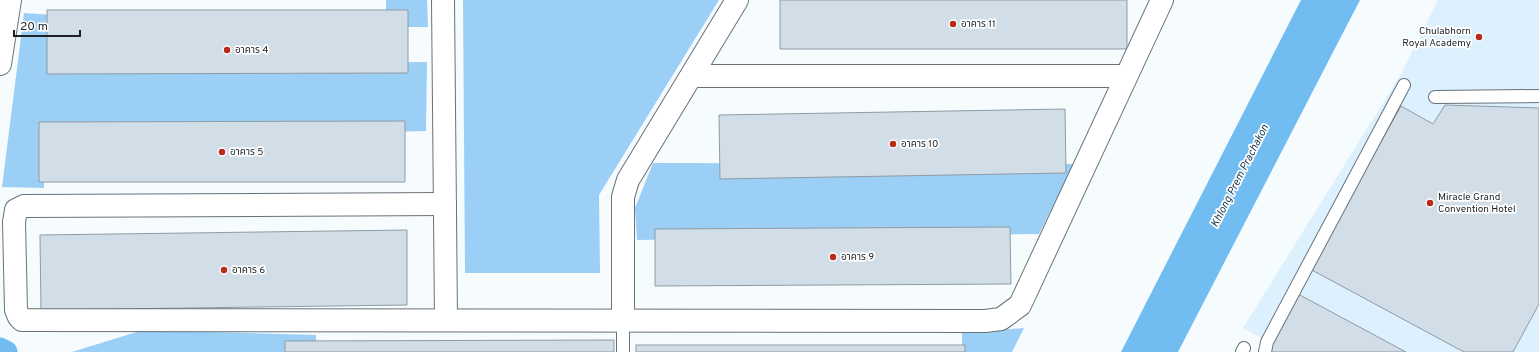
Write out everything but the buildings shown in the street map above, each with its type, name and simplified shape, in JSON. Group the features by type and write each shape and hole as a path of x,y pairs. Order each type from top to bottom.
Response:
{"street":[{"path":"443,0 446,320"},
{"path":"623,320 623,197 625,188 737,0"},
{"path":"445,204 24,206 16,210 14,222 16,310 22,320 985,321 1001,319 1020,305 1125,76 1162,0"},
{"path":"0,64 6,6"},
{"path":"692,76 1125,76"}],"lane":[{"path":"1265,352 1267,342 1404,85"},
{"path":"1435,97 1539,96"},
{"path":"623,320 623,352"}],"shaded area":[{"path":"386,0 427,0 428,27 408,27 407,10 386,10"},
{"path":"463,0 719,0 599,195 600,273 465,273"},
{"name":"Miracle Grand Convention Hotel","path":"1438,0 1539,0 1539,352 1287,352 1243,328 1401,74"},
{"path":"24,13 54,15 56,65 427,62 426,131 45,141 44,188 2,187"},
{"path":"653,163 1074,164 1039,234 637,240 635,208"},
{"path":"1024,328 1012,352 962,352 962,333"},
{"path":"143,330 316,335 316,352 72,352"}],"water":[{"name":"Khlong Prem Prachakon","path":"1301,0 1360,0 1178,352 1121,352"}],"waterway":[{"path":"0,349 6,352"}],"place":[{"name":"อาคาร 11","path":"953,24"},
{"name":"Chulabhorn Royal Academy","path":"1479,37"},
{"name":"อาคาร 4","path":"227,50"},
{"name":"อาคาร 10","path":"893,144"},
{"name":"อาคาร 5","path":"222,152"},
{"name":"Miracle Grand Convention Hotel","path":"1430,203"},
{"name":"อาคาร 9","path":"833,257"},
{"name":"อาคาร 6","path":"224,270"}]}
